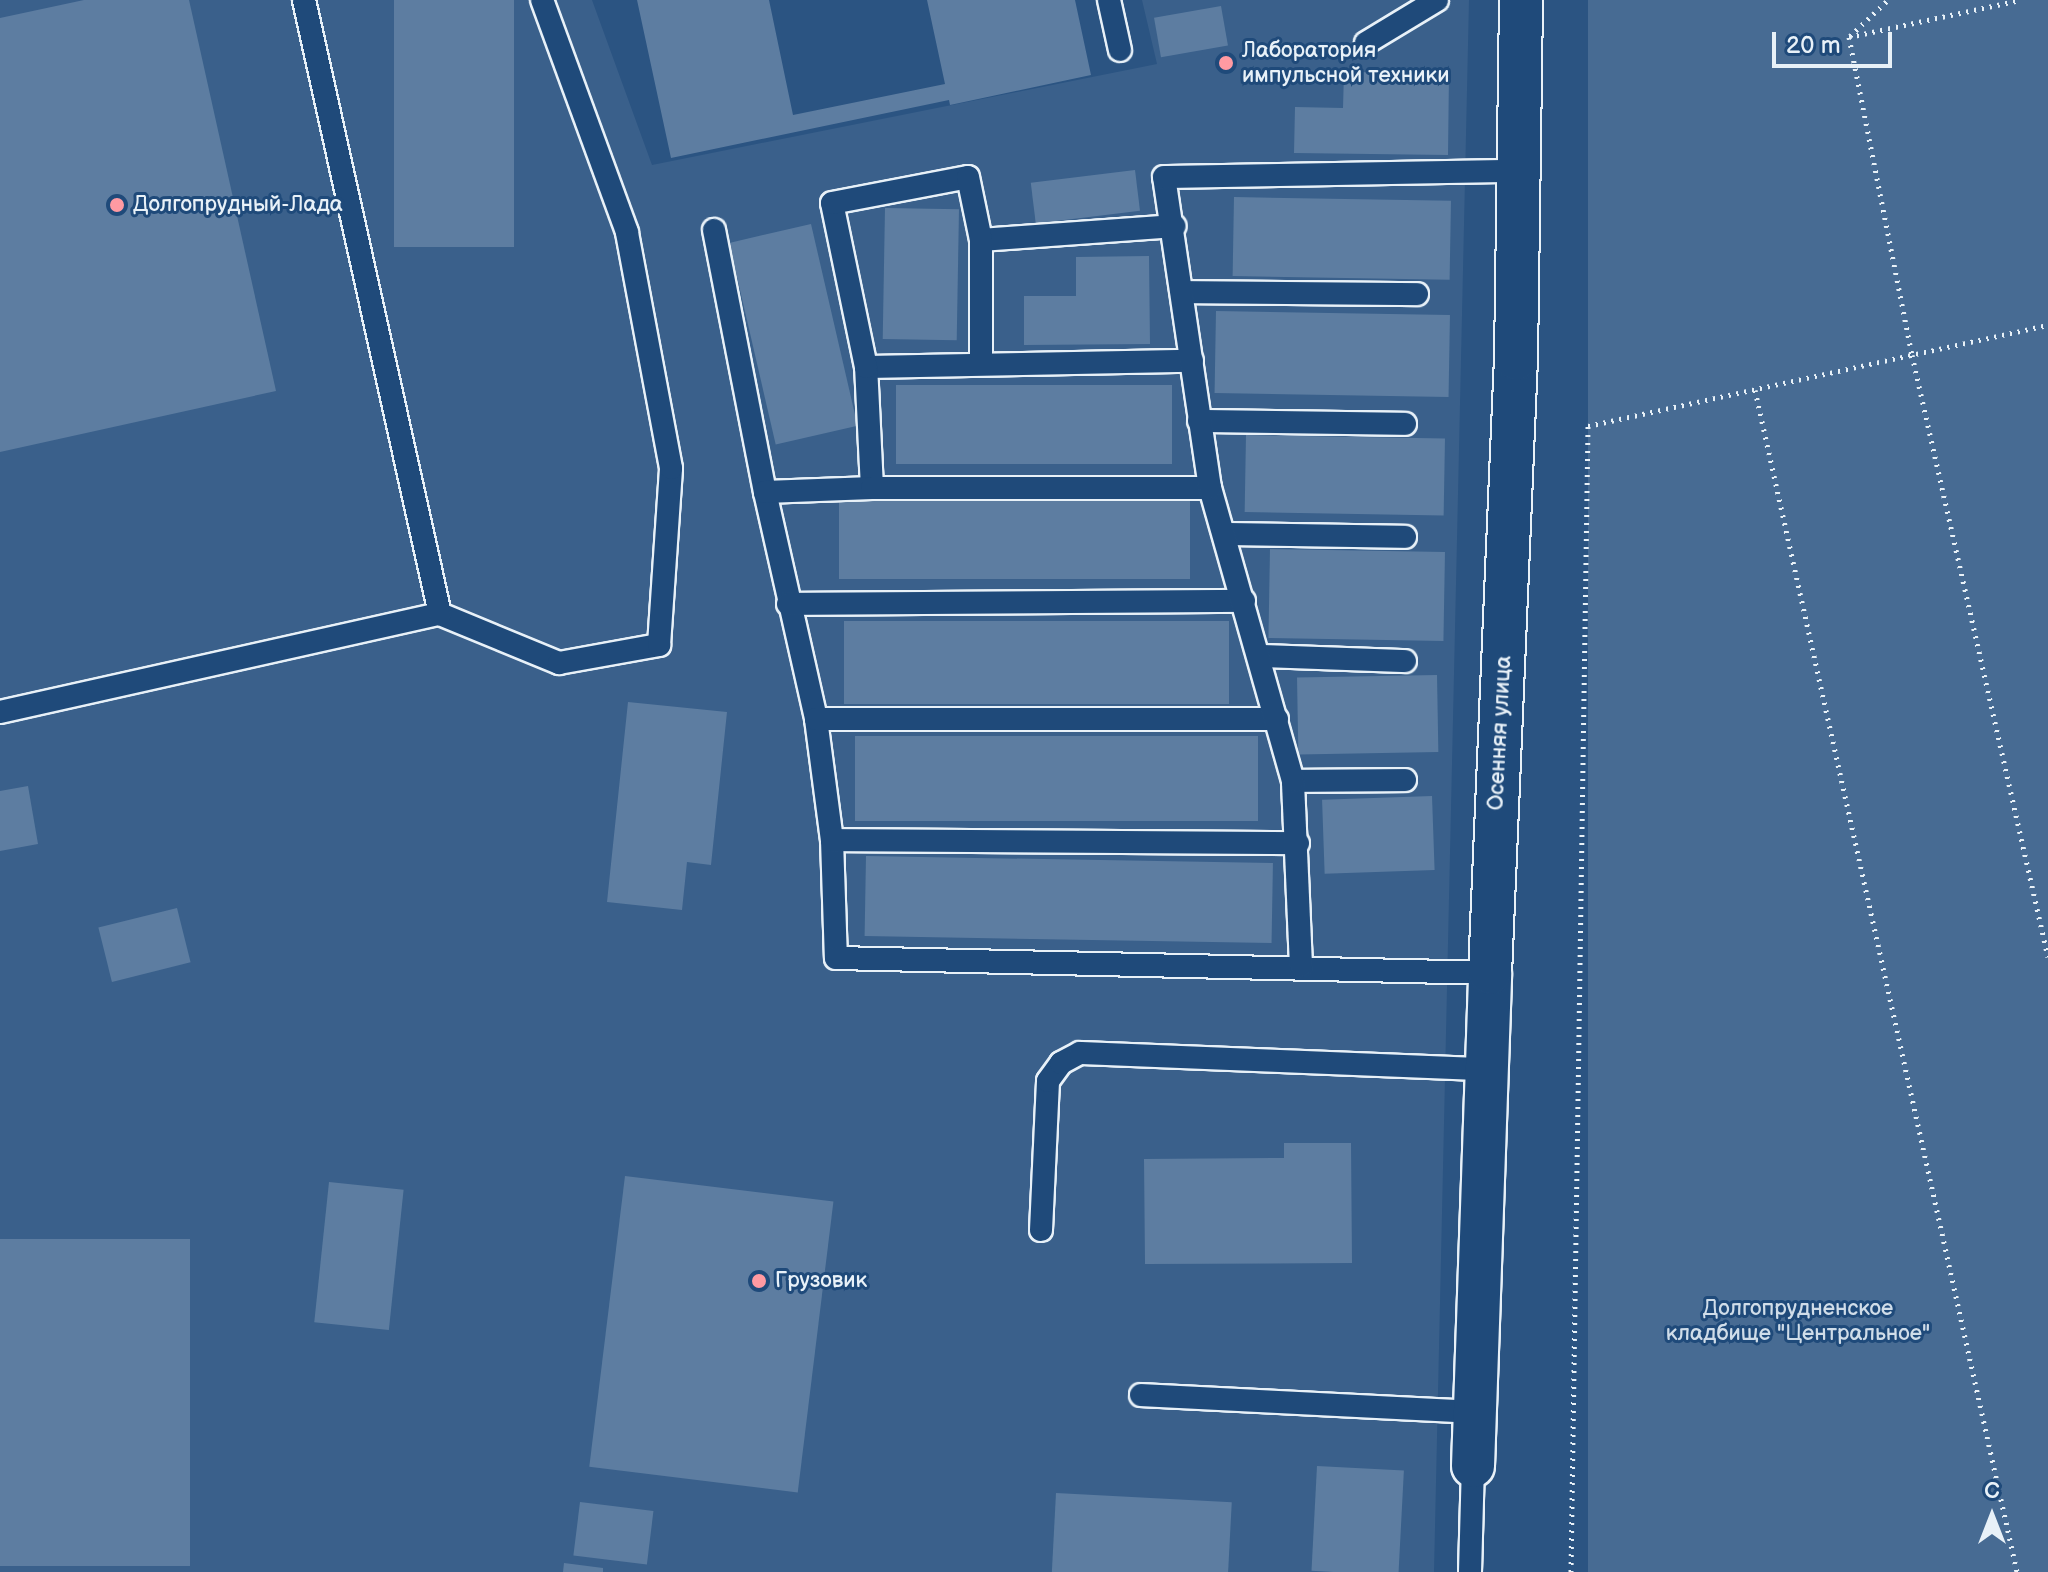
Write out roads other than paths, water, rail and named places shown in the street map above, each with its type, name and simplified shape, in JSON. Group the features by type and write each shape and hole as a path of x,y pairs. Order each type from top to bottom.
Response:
{"street":[{"name":"Осенняя улица","path":"1473,1466 1486,1069 1516,359 1521,0"}],"lane":[{"path":"304,0 440,614"},
{"path":"0,712 440,614 559,663 659,645 671,468 627,232 542,0"},
{"path":"1109,0 1120,50"},
{"path":"1366,43 1437,0"},
{"path":"1301,966 1293,781 1210,488 1174,226 1164,177 1520,171"},
{"path":"872,488 866,367 832,203 968,177 981,240 981,363"},
{"path":"981,240 1174,226"},
{"path":"714,230 788,604 816,719 832,840 836,958 1301,966 1490,973"},
{"path":"1183,292 1417,294"},
{"path":"866,367 1192,361"},
{"path":"1199,421 1405,424"},
{"path":"765,492 872,488 1210,488"},
{"path":"1224,534 1405,537"},
{"path":"788,604 1244,601"},
{"path":"1260,656 1405,661"},
{"path":"816,719 1277,719"},
{"path":"1293,781 1405,780"},
{"path":"832,840 1298,843"},
{"path":"1041,1230 1048,1081 1061,1063 1080,1053 1486,1069"},
{"path":"1141,1395 1475,1412"},
{"path":"1470,1572 1473,1466"}],"place":[{"name":"Лаборатория импульсной техники","path":"1226,63"},
{"name":"Долгопрудный-Лада","path":"117,205"},
{"name":"Грузовик","path":"759,1281"}],"park label":[{"name":"Долгопрудненское кладбище \"Центральное\"","path":"1798,1320"}]}
